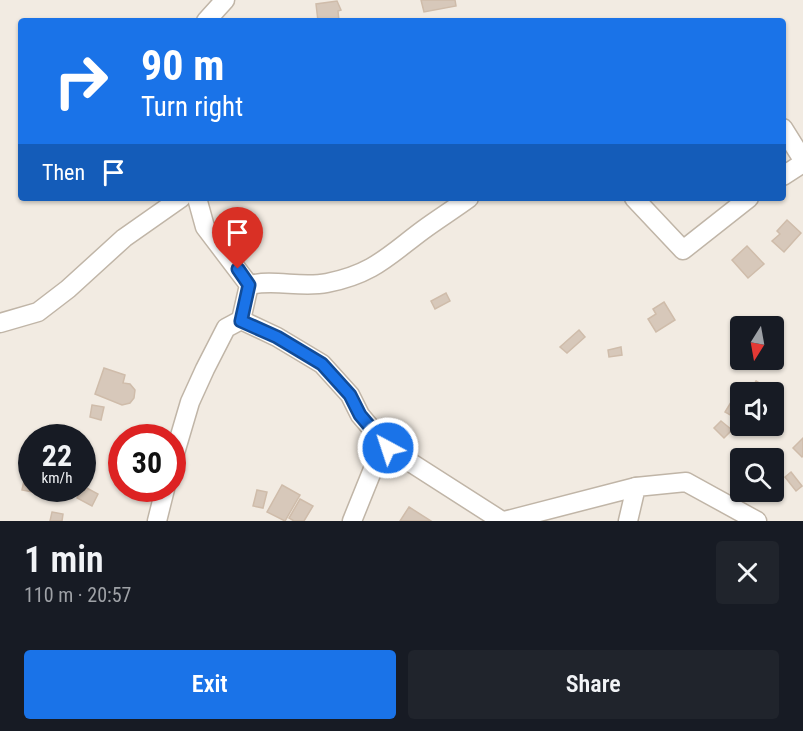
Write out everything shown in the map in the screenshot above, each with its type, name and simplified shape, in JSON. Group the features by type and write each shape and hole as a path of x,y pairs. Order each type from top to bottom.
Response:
{"street":[{"path":"209,18 225,0"},
{"path":"786,133 803,161 786,174"},
{"path":"0,323 38,312 68,290 124,238 178,201"},
{"path":"197,201 205,226 249,285 241,321"},
{"path":"249,285 264,281 325,284 360,274 381,265 423,230 465,201"},
{"path":"637,201 683,249 745,201"},
{"path":"184,424 190,402 226,328 241,321 277,337 322,364 350,395 360,415 388,448 503,521 636,487 686,482 757,521"},
{"path":"352,521 375,464 388,448"},
{"path":"628,521 636,487"},
{"path":"157,521 162,502"}],"building":[{"path":"421,0 455,0 456,6 424,12"},
{"path":"337,1 341,10 338,11 339,18 318,18 316,4"},
{"path":"787,220 801,233 784,252 772,241 780,234 777,231"},
{"path":"747,246 764,264 748,278 732,260"},
{"path":"446,293 450,301 435,309 431,301"},
{"path":"664,302 675,320 656,332 648,319 656,314 653,309"},
{"path":"579,330 585,337 567,353 560,347"},
{"path":"621,347 622,355 609,357 608,350"},
{"path":"104,368 125,375 123,383 130,384 135,390 134,398 130,403 122,405 95,394"},
{"path":"730,404 730,415 725,412"},
{"path":"92,405 104,407 101,420 90,417"},
{"path":"721,421 730,428 730,432 724,438 714,428"},
{"path":"803,438 803,456 802,457 793,448"},
{"path":"791,472 802,486 796,491 785,477"},
{"path":"282,485 300,495 285,521 267,512"},
{"path":"257,490 267,492 263,508 253,506"},
{"path":"300,499 313,506 304,521 294,521 289,518"},
{"path":"409,507 431,521 400,521"},
{"path":"52,512 63,514 62,521 50,521"}],"route":[{"path":"238,269 249,285 241,321 277,337 322,364 350,395 360,415 388,448"}]}
